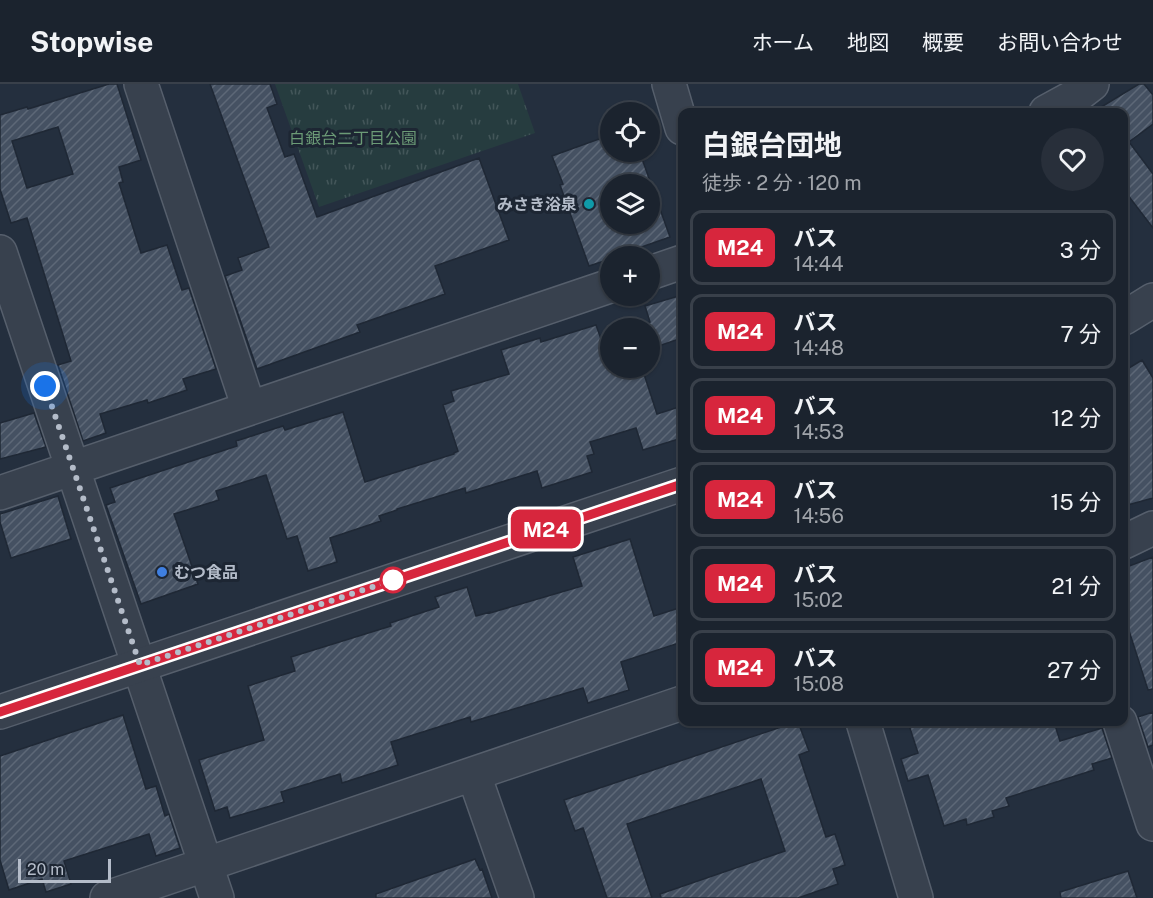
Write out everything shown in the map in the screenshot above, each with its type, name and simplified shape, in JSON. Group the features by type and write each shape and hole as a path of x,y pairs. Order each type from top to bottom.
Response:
{"street":[{"path":"141,84 249,408"},
{"path":"669,84 678,114"},
{"path":"1053,108 1092,84"},
{"path":"0,252 217,898"},
{"path":"660,270 678,263"},
{"path":"0,494 600,289"},
{"path":"1128,316 1153,300"},
{"path":"0,712 678,484"},
{"path":"1128,540 1153,528"},
{"path":"107,898 678,704"},
{"path":"864,726 916,898"},
{"path":"1121,726 1153,824"},
{"path":"474,775 517,898"}],"green space":[{"name":"白銀台二丁目公園","path":"275,84 518,84 535,133 319,207"}],"building":[{"path":"109,84 117,84 141,160 119,167 123,182 119,183 141,253 167,245 182,290 189,288 216,369 183,379 187,390 148,403 147,400 100,414 106,433 83,441 58,365 71,361 27,218 11,223 0,189 0,115 27,107 28,109","holes":["58,127 73,174 27,188 12,141"]},
{"path":"210,84 270,84 277,104 267,108 285,157 294,154 317,217 479,158 509,240 435,266 445,294 357,325 360,332 257,369 225,276 242,270 238,258 269,247"},
{"path":"1139,84 1144,84 1153,95 1153,124 1129,142 1153,174 1153,228 1128,195 1128,108 1100,108"},
{"name":"みさき浴泉","path":"600,139 600,162 643,162 647,174 600,174 600,234 660,234 660,209 670,237 644,246 600,246 600,262 589,266 560,185 563,184 552,156"},
{"path":"678,296 678,339 660,346 660,318 649,318 645,306 660,306 660,302"},
{"path":"596,325 600,336 600,378 645,378 657,414 678,407 678,439 643,450 636,428 590,442 594,454 587,456 592,472 542,488 537,471 466,493 465,488 397,509 379,516 381,521 330,538 337,562 308,571 297,536 287,539 266,475 216,491 219,500 174,514 198,584 141,604 106,505 115,502 110,488 237,446 236,441 283,426 285,430 343,412 365,482 454,454 458,451 443,405 454,401 451,391 509,374 501,350 540,338 541,342"},
{"path":"1142,360 1153,378 1153,498 1128,505 1128,369"},
{"path":"34,413 46,447 0,459 0,423"},
{"path":"58,496 71,539 11,558 0,522 0,514"},
{"path":"630,539 654,616 678,608 678,643 621,662 629,690 588,703 583,688 471,722 470,717 391,742 398,765 342,783 340,774 281,792 284,802 230,818 227,807 215,811 199,760 264,740 248,686 295,671 291,657 391,626 390,623 439,607 435,597 467,587 476,616 582,586 573,557"},
{"path":"1153,557 1153,689 1148,690 1128,628 1128,566"},
{"path":"1153,712 1153,745 1148,747 1138,717"},
{"path":"123,715 146,789 156,786 165,816 169,814 180,848 156,856 149,834 64,861 71,884 46,892 42,879 9,890 0,860 0,756"},
{"path":"784,726 800,726 809,751 799,755 826,837 835,834 845,865 833,869 838,884 798,898 661,898 660,894 785,851 761,779 627,824 652,898 607,898 583,828 575,831 564,800"},
{"path":"909,726 1055,726 1060,741 1102,728 1112,758 1092,764 1094,770 1006,798 1009,806 992,811 994,817 967,825 966,819 944,826 928,775 908,781 901,759 918,753"},
{"path":"475,859 480,870 482,869 492,898 376,898 376,894"},
{"path":"1128,871 1137,898 1061,898 1060,892"}],"bus line":[{"name":"M24","path":"0,712 678,485"}],"place":[{"name":"みさき浴泉","path":"589,204"},
{"name":"むつ食品","path":"162,572"}],"route":[{"path":"45,386 140,665 393,580"}]}
